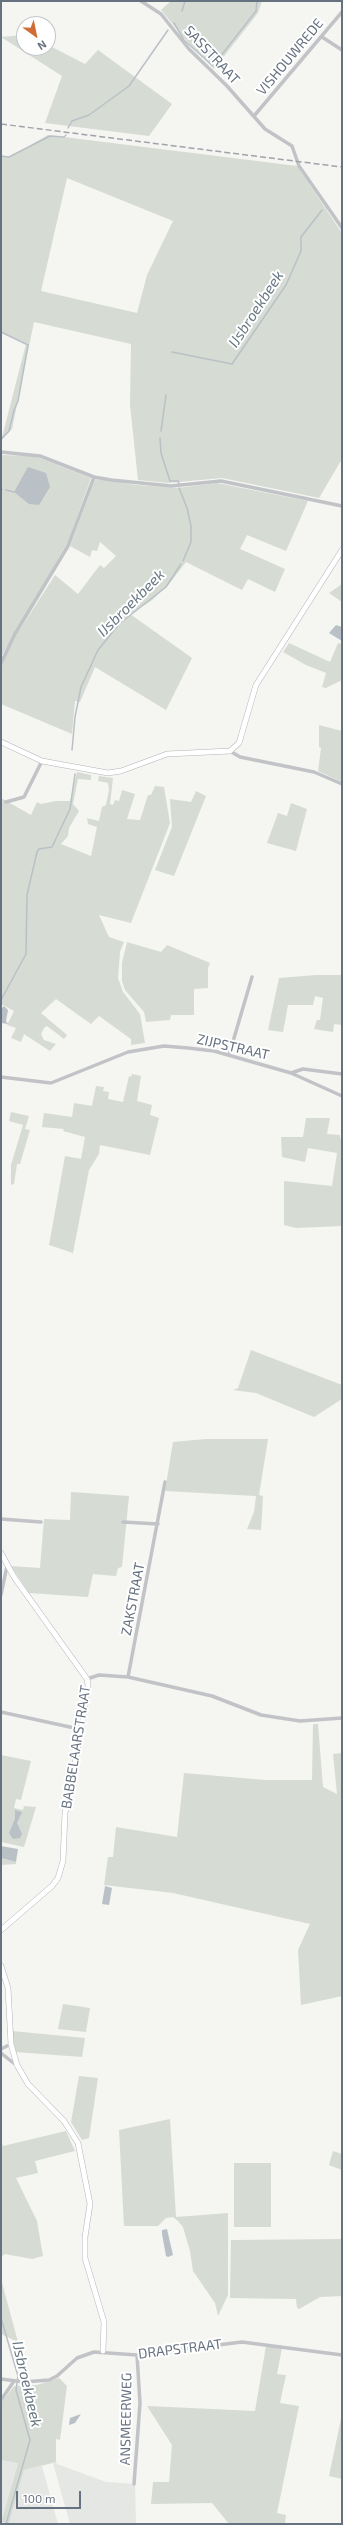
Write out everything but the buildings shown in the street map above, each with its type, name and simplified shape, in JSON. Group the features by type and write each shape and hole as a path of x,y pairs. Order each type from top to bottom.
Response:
{"street":[{"name":"SASSTRAAT","path":"141,1 160,14 267,131 292,146 299,166 342,228"},
{"name":"VISHOUWREDE","path":"254,116 342,12"},
{"path":"322,37 342,50"},
{"path":"1,452 40,456 94,476 171,486 221,481 342,506"},
{"path":"1,663 15,634 68,546 94,476"},
{"path":"230,751 239,743 256,685 342,550"},
{"path":"1,742 42,761 108,773 121,771 167,754 230,751 240,757 314,772 342,784"},
{"path":"6,802 24,796 42,761"},
{"path":"229,1056 252,978"},
{"name":"ZIJPSTRAAT","path":"1,1077 34,1083 51,1083 82,1071 110,1057 128,1052 159,1047 188,1048 229,1056 291,1073 342,1096"},
{"path":"291,1073 303,1069 342,1074"},
{"name":"ZAKSTRAAT","path":"128,1677 165,1482"},
{"path":"1,1519 42,1522"},
{"path":"123,1522 158,1524"},
{"path":"1,1553 7,1566 87,1679"},
{"path":"1,1594 7,1566"},
{"name":"BABBELAARSTRAAT","path":"1,1930 52,1886 58,1878 63,1861 65,1813 77,1752 79,1729 82,1727 87,1679 99,1675 128,1677 212,1696 261,1715 300,1721 342,1718"},
{"path":"1,1712 79,1729"},
{"path":"1,1966 8,1988 11,2044 17,2066 28,2084 61,2117 78,2143 90,2204 84,2245 88,2270 104,2322 103,2351 94,2352 77,2358 57,2376 49,2380 24,2382 1,2379"},
{"path":"1,2049 11,2044"},
{"path":"1,2053 17,2066"},
{"name":"DRAPSTRAAT","path":"103,2351 137,2355 242,2342 342,2355"},
{"name":"ANSMEERWEG","path":"134,2484 140,2404 137,2355"},
{"path":"1,2400 14,2381"}],"shaded area":[{"path":"171,1 262,1 258,13 214,69 184,38 161,10"},
{"path":"16,36 16,47 1,37"},
{"path":"56,49 85,64 98,50 172,104 149,136 45,123 62,76 31,56 56,56"},
{"path":"48,135 297,166 342,233 342,459 319,498 222,478 168,483 138,480 130,405 131,344 34,322 12,429 1,441 26,344 1,332 1,156 10,157","holes":["67,178 173,221 147,275 137,313 41,291"]},
{"path":"1,455 34,456 91,478 68,542 1,657"},
{"path":"28,467 46,473 50,487 39,505 29,504 14,492"},
{"path":"95,479 137,485 177,488 217,483 308,501 286,551 247,535 240,549 285,569 275,592 248,579 242,590 186,562 169,584 151,601 130,614 192,658 166,710 95,667 80,702 75,701 72,734 1,704 1,665 17,634 55,575 78,594 100,565 104,568 116,556 100,542 97,551 92,550 90,557 70,546"},
{"path":"342,584 342,602 329,593"},
{"path":"336,625 342,627 342,641 329,633"},
{"path":"289,643 330,662 338,643 342,644 342,680 326,688 322,687 326,673 306,665 283,652"},
{"path":"319,725 342,731 342,782 318,771 321,748 319,747"},
{"path":"77,772 91,775 91,780 78,779 73,804 79,811 69,828 68,836 61,844 91,856 97,827 88,824 87,818 99,821 102,807 106,805 109,790 108,783 98,781 99,776 113,778 110,804 113,805 115,800 119,801 122,790 135,794 127,819 140,820 148,795 151,795 155,786 164,787 170,823 131,923 99,915 109,937 124,942 120,952 118,978 123,992 140,1014 145,1043 131,1045 131,1039 99,1016 91,1024 56,999 41,1013 67,1035 64,1039 47,1026 44,1028 41,1034 44,1040 56,1044 50,1051 24,1034 21,1042 11,1038 16,1028 7,1025 14,1011 1,1004 1,798 31,815 37,802 41,804 56,801 70,801"},
{"path":"196,791 206,796 174,876 155,870 172,827 170,799 191,802"},
{"path":"291,803 307,809 296,851 267,843 278,813 287,816"},
{"path":"127,942 161,952 167,945 210,963 208,968 208,988 194,989 194,1015 171,1015 170,1020 146,1022 144,1012 125,990 122,981 122,963"},
{"path":"316,975 342,975 342,1025 334,1024 333,1032 314,1029 317,1020 320,1020 323,998 315,996 313,1005 288,1005 283,1032 268,1030 279,978"},
{"path":"4,1006 8,1010 6,1021 8,1024 1,1023 1,1009"},
{"path":"132,1074 141,1076 137,1101 152,1105 150,1115 159,1118 150,1155 100,1145 99,1154 89,1170 73,1253 49,1245 65,1156 81,1159 85,1137 63,1131 64,1129 42,1127 44,1113 72,1117 74,1103 92,1106 96,1086 104,1087 103,1091 109,1092 108,1099 123,1102 129,1076 131,1077"},
{"path":"11,1112 29,1116 25,1129 30,1130 20,1164 17,1164 14,1184 11,1185 11,1165 23,1125 9,1121"},
{"path":"306,1118 330,1118 327,1134 340,1135 340,1138 342,1139 342,1226 296,1228 284,1225 284,1181 332,1186 337,1153 308,1148 305,1162 282,1157 281,1137 303,1137"},
{"path":"251,1350 342,1385 342,1399 314,1417 256,1393 233,1390 238,1388"},
{"path":"206,1439 268,1439 259,1495 263,1496 261,1530 247,1529 254,1512 256,1496 165,1491 173,1442"},
{"path":"71,1492 129,1496 122,1567 118,1568 116,1576 93,1574 88,1597 29,1593 11,1566 40,1568 44,1519 70,1520"},
{"path":"313,1724 318,1724 323,1787 337,1794 333,1754 342,1753 342,1996 301,2005 298,1950 310,1924 173,1893 104,1885 108,1857 113,1857 116,1827 177,1837 184,1773 265,1780 312,1780"},
{"path":"1,1755 31,1761 21,1800 16,1799 14,1808 23,1810 24,1806 36,1807 24,1847 1,1842"},
{"path":"15,1810 22,1812 17,1823 22,1834 20,1838 13,1839 9,1833 15,1819"},
{"path":"1,1846 18,1849 16,1862 1,1858"},
{"path":"1,1858 16,1862 16,1864 1,1865"},
{"path":"105,1886 112,1888 109,1905 102,1904"},
{"path":"63,2004 90,2008 86,2032 58,2029"},
{"path":"12,2031 85,2038 82,2057 15,2052"},
{"path":"79,2076 98,2078 89,2138 82,2140 71,2122"},
{"path":"170,2119 176,2217 228,2213 228,2295 218,2316 215,2303 193,2271 190,2251 183,2227 178,2221 173,2217 166,2218 158,2226 124,2226 119,2130"},
{"path":"66,2131 75,2151 35,2161 38,2173 16,2178 37,2221 43,2256 32,2259 5,2254 1,2257 1,2141 3,2146"},
{"path":"333,2151 342,2154 342,2170 329,2165"},
{"path":"234,2163 271,2163 271,2227 234,2227"},
{"path":"167,2229 173,2255 168,2257 166,2256 162,2234 162,2230"},
{"path":"342,2239 342,2296 320,2297 299,2309 297,2308 296,2299 230,2298 231,2240"},
{"path":"1,2279 18,2342 1,2334"},
{"path":"266,2346 282,2348 277,2374 286,2375 280,2403 299,2406 277,2513 286,2515 285,2524 229,2524 212,2503 151,2504 153,2482 169,2482 172,2445 147,2406 255,2411"},
{"path":"59,2378 67,2386 60,2440 56,2439 56,2462 24,2470 9,2524 1,2522 18,2463 1,2460 1,2403 14,2386 37,2385"},
{"path":"81,2414 75,2423 69,2425 70,2418"},
{"path":"342,2414 342,2479 329,2476"},
{"path":"1,2460 18,2462 1,2522"},
{"path":"56,2462 57,2464 106,2482 135,2484 136,2524 70,2524 53,2463 42,2466 58,2524 9,2524 24,2470"}],"waterway":[{"path":"182,11 185,1"},
{"path":"174,23 184,40 213,66 256,11 257,1"},
{"path":"68,128 72,121 89,115 129,86 168,30"},
{"path":"1,156 9,157 50,136 64,137 66,135"},
{"name":"IJsbroekbeek","path":"172,352 232,364 286,285 301,251 301,237 322,210"},
{"path":"1,332 28,345 18,401 14,410 9,431 1,439"},
{"name":"IJsbroekbeek","path":"161,431 166,395"},
{"name":"IJsbroekbeek","path":"160,438 161,453 170,481 178,481 179,484"},
{"name":"IJsbroekbeek","path":"179,488 187,508 191,526 191,542 183,561"},
{"path":"6,490 14,492"},
{"name":"IJsbroekbeek","path":"72,750 75,717 81,687 98,650 119,624 166,587 181,564"},
{"name":"IJsbroekbeek","path":"1,1000 26,954 27,895 37,852 39,849 52,847 70,809 75,774"},
{"name":"IJsbroekbeek","path":"1,2318 18,2376 16,2390 30,2440 6,2524"}],"railway":[{"path":"1,124 342,167"}]}
